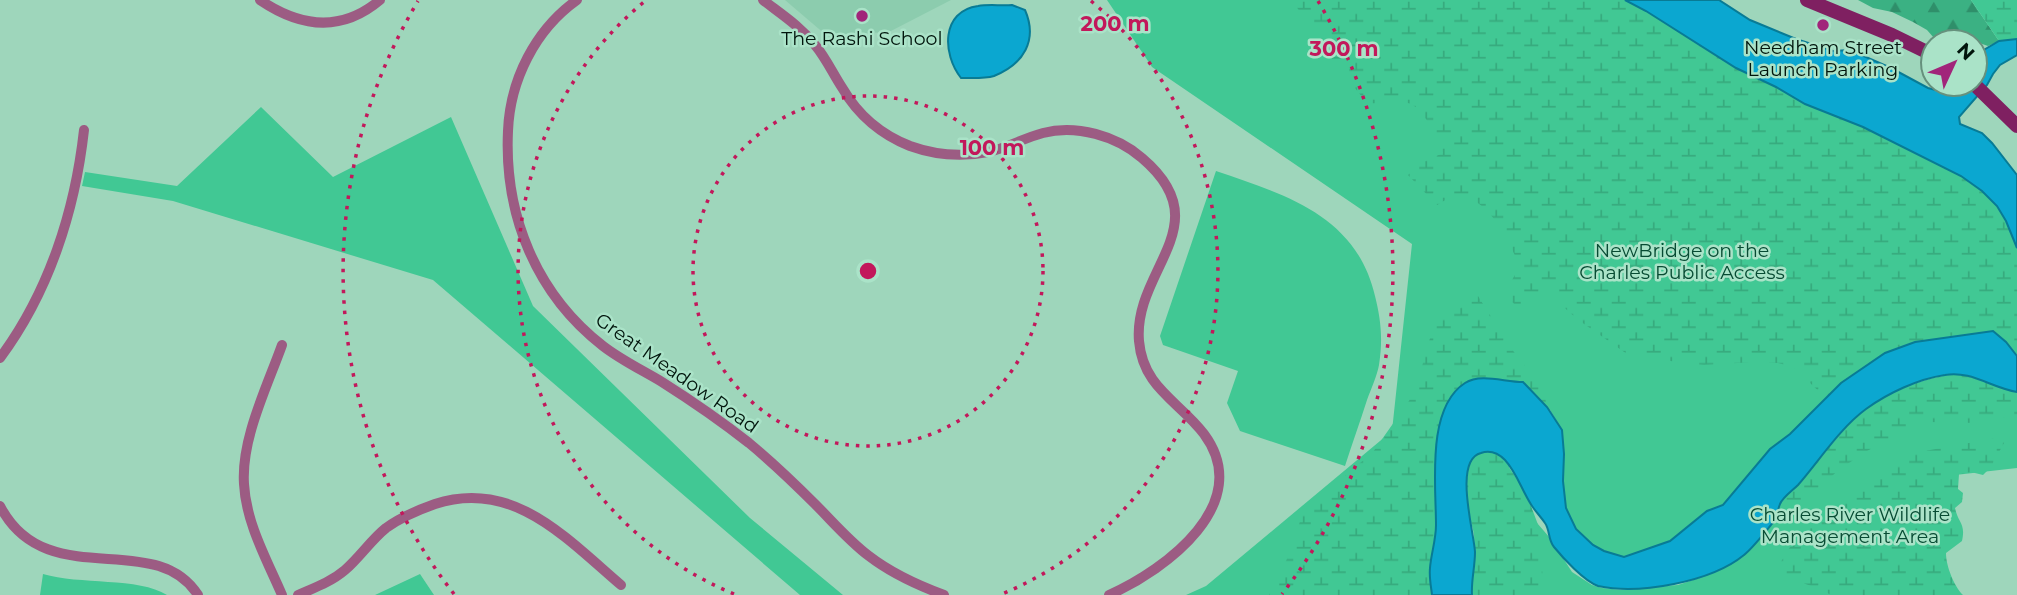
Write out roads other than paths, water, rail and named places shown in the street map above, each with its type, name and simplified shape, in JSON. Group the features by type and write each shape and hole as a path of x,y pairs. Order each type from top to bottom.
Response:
{"main road":[{"path":"1807,0 1919,48"},
{"path":"1989,97 2017,126"}],"street":[{"path":"260,0 293,18 319,23 356,16 380,0"},
{"name":"Great Meadow Road","path":"577,0 554,21 527,58 514,88 508,120 508,174 513,205 526,246 546,283 568,313 594,338 745,440 795,484 863,551 904,577 944,595"},
{"path":"763,0 808,37 860,112 874,125 901,142 929,152 967,154 997,150 1046,132 1083,132 1126,146 1144,159 1165,184 1175,207 1175,228 1143,308 1139,328 1140,347 1145,365 1155,384 1199,428 1211,445 1219,466 1219,489 1210,512 1184,544 1146,576 1109,595"},
{"path":"0,358 26,317 61,240 76,186 84,130"},
{"path":"282,345 251,433 244,476 246,497 255,531 282,595"},
{"path":"298,595 340,574 379,534 398,520 440,503 468,498 497,501 536,516 621,585"},
{"path":"0,506 19,531 42,548 71,556 161,566 183,578 198,595"}],"water":[{"path":"1625,0 1719,0 1750,20 1796,39 1833,51 1850,50 1891,68 1919,83 1919,98 1976,98 1959,117 1960,124 1982,133 2017,175 2017,248 1997,206 1961,176 1863,127 1805,104 1736,68"},
{"path":"1012,5 1025,10 1029,21 1026,50 1013,65 994,76 961,78 950,57 948,46 951,25 957,16 978,6"},
{"path":"2017,39 2017,55 2000,65 1989,81 1989,47 1999,41"},
{"path":"1993,331 2017,356 2017,392 1954,374 1924,380 1884,398 1856,417 1839,435 1783,499 1779,515 1744,555 1713,572 1674,584 1633,589 1615,588 1598,586 1586,579 1552,544 1547,526 1505,460 1494,453 1481,453 1473,458 1468,469 1467,482 1475,552 1472,595 1432,595 1430,571 1436,531 1435,469 1439,428 1444,410 1453,395 1471,380 1485,378 1523,382 1547,407 1562,430 1566,508 1576,529 1593,545 1624,557 1670,541 1707,511 1723,505 1770,449 1790,434 1841,383 1885,353 1915,342"}],"place":[{"name":"The Rashi School","path":"862,16"},
{"name":"Needham Street Launch Parking","path":"1823,25"}],"park label":[{"name":"NewBridge on the Charles Public Access","path":"1682,261"},
{"name":"Charles River Wildlife Management Area","path":"1850,525"}]}
